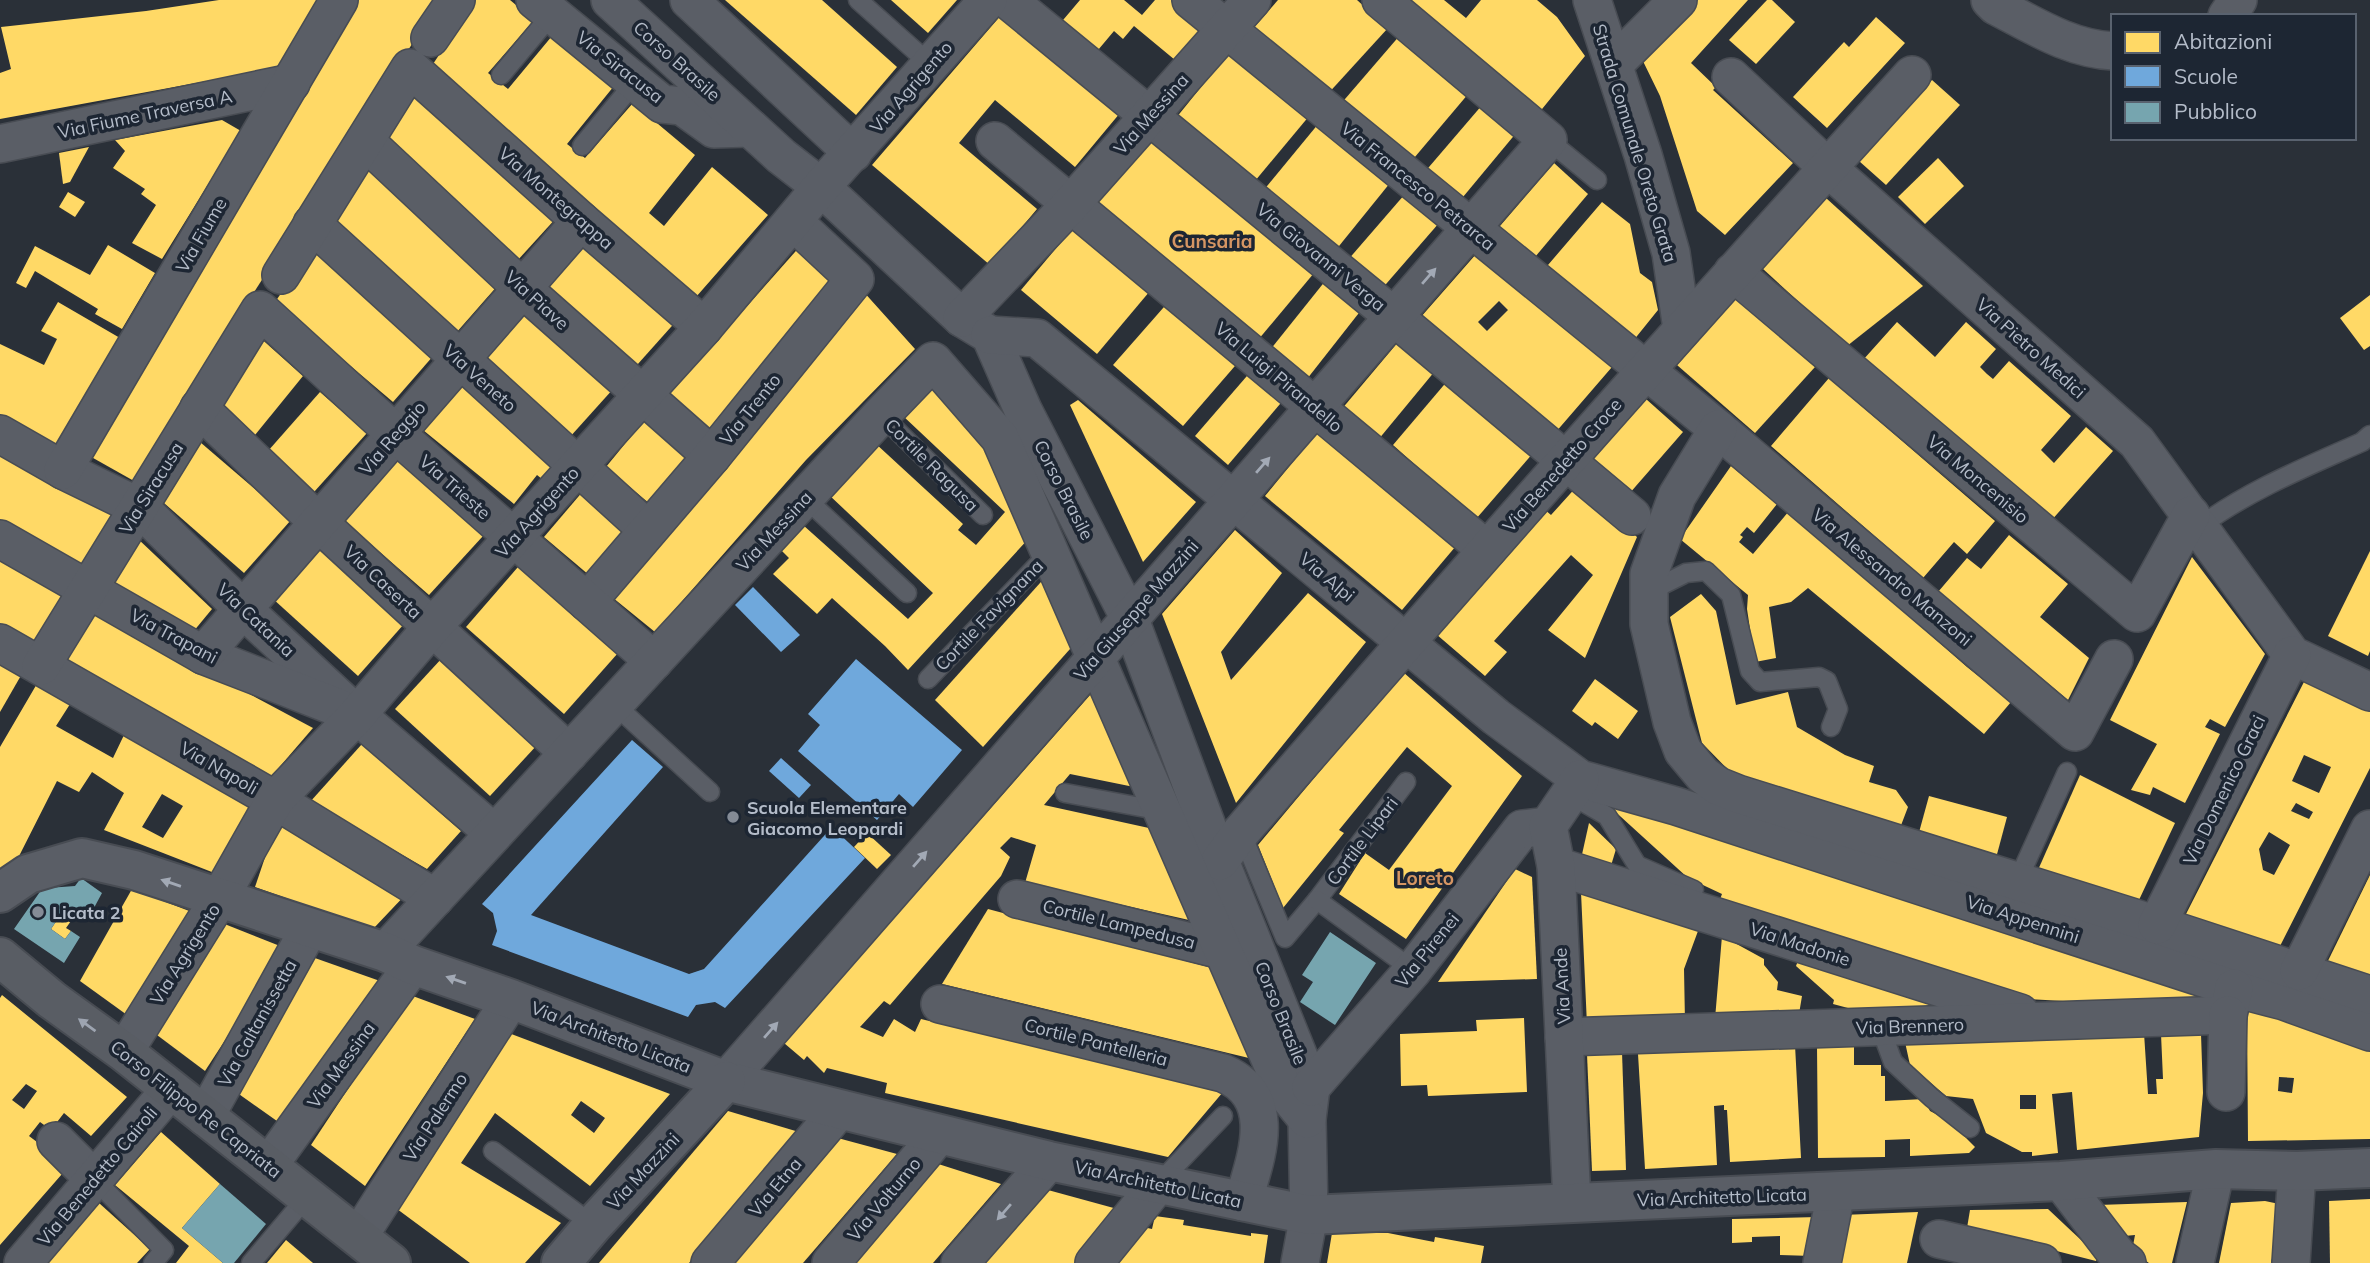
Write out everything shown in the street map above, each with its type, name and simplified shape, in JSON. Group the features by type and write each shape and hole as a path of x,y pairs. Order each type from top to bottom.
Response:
{"main road":[{"name":"Corso Filippo Re Capriata","path":"0,957 391,1263"}],"street":[{"name":"Via Fiume","path":"63,470 340,0"},
{"path":"430,38 456,0"},
{"name":"Corso Brasile","path":"610,0 750,128 821,187 976,327 1023,410 1129,617 1230,847 1309,1103 1308,1215 1300,1263"},
{"path":"689,0 853,153"},
{"name":"Via Agrigento","path":"124,1052 219,899 275,800 356,715 704,327 821,187 988,0"},
{"name":"Via Giovanni Verga","path":"1008,0 1632,516"},
{"name":"Via Francesco Petrarca","path":"1191,0 1645,370"},
{"name":"Via Messina","path":"976,327 1071,204 1252,0"},
{"path":"1381,0 1548,140"},
{"name":"Strada Comunale Oreto Grata","path":"1592,0 1671,253 1682,329"},
{"path":"1614,64 1678,0"},
{"path":"1990,0 1996,6 2064,41 2111,51"},
{"name":"Via Siracusa","path":"543,7 662,104 681,106 714,130 750,128"},
{"name":"Via Montegrappa","path":"365,141 410,68 704,327"},
{"name":"Via Benedetto Croce","path":"1230,847 1645,370 1912,75"},
{"name":"Via Pietro Medici","path":"1731,77 2137,442 2292,654"},
{"name":"Via Fiume Traversa A","path":"0,144 290,83"},
{"name":"Via Giuseppe Mazzini","path":"726,1082 1548,140"},
{"path":"281,275 365,141"},
{"name":"Via Piave","path":"365,141 523,289 712,456"},
{"name":"Via Luigi Pirandello","path":"995,141 1487,550"},
{"name":"Via Reggio","path":"203,655 581,221"},
{"name":"Via Trento","path":"587,602 712,456 855,279 793,221"},
{"name":"Via Veneto","path":"312,224 648,530"},
{"name":"Via Moncenisio","path":"1734,272 2137,613 2195,521"},
{"name":"Via Siracusa","path":"41,666 260,310"},
{"name":"Via Trieste","path":"260,310 396,434 654,661"},
{"name":"Via Alpi","path":"976,327 1037,338 1406,642 1575,786 1676,806"},
{"name":"Via Messina","path":"268,1165 435,898 804,497 933,361 1000,438 1096,657"},
{"name":"Via Alessandro Manzoni","path":"1645,370 2075,732 2114,659"},
{"name":"Via Caserta","path":"199,408 319,523 569,753"},
{"path":"1648,592 1649,574 1676,496 1718,429"},
{"name":"Via Catania","path":"0,434 63,470 139,507 356,715 494,833"},
{"name":"Via Trapani","path":"0,539 203,655 356,715"},
{"name":"Via Appennini","path":"1648,592 1649,624 1672,722 1683,751 1703,775 1718,786 2370,995"},
{"name":"Via Napoli","path":"0,643 275,800 435,898"},
{"path":"2292,654 2370,692"},
{"name":"Via Domenico Graci","path":"2157,925 2292,654"},
{"name":"Corso Brasile","path":"1096,657 1284,1091 1309,1103"},
{"path":"1548,826 1575,786"},
{"name":"Via Appennini","path":"1676,806 2231,1001 2284,1001 2370,1032"},
{"name":"Via Ande","path":"1548,826 1556,866 1572,1203"},
{"name":"Via Pirenei","path":"1309,1103 1521,829 1548,826"},
{"path":"2299,971 2370,829"},
{"name":"Via Architetto Licata","path":"0,893 28,874 82,858 134,870 511,999 726,1082 938,1136 1308,1215 2061,1181 2216,1169 2297,1171 2370,1168"},
{"name":"Via Madonie","path":"1556,866 2044,1021"},
{"name":"Cortile Lampedusa","path":"1017,899 1222,950"},
{"name":"Via Caltanissetta","path":"205,1117 309,929"},
{"name":"Via Palermo","path":"359,1236 511,999"},
{"path":"2226,1092 2231,1001"},
{"name":"Via Brennero","path":"1564,1037 2044,1021 2231,1001"},
{"name":"Cortile Pantelleria","path":"940,1003 1223,1073 1237,1079 1257,1108 1260,1126 1258,1146 1243,1202"},
{"name":"Via Mazzini","path":"561,1263 726,1082"},
{"name":"Via Benedetto Cairoli","path":"23,1263 170,1090"},
{"name":"Via Etna","path":"710,1263 839,1110"},
{"name":"Via Volturno","path":"831,1263 938,1136"},
{"path":"57,1141 94,1179"},
{"path":"960,1263 1049,1161"},
{"path":"2195,1263 2216,1169"},
{"path":"2291,1263 2297,1171"},
{"path":"2061,1181 2120,1261"},
{"path":"1094,1263 1158,1184"},
{"path":"1952,1186 1936,1251 2042,1263"},
{"path":"1822,1263 1836,1192"}],"lane":[{"path":"858,0 931,65"},
{"path":"501,75 543,7"},
{"path":"582,146 635,82"},
{"path":"1548,140 1597,180"},
{"name":"Cortile Ragusa","path":"881,415 982,515"},
{"path":"2195,521 2263,486 2362,442 2370,435"},
{"path":"804,497 907,593"},
{"name":"Cortile Favignana","path":"928,678 1050,552"},
{"path":"1648,592 1686,573 1706,570 1731,595 1750,671 1760,682 1819,677 1827,681 1838,709 1831,727"},
{"path":"614,704 710,792"},
{"path":"2017,882 2067,772"},
{"name":"Cortile Lipari","path":"1230,847 1285,938 1317,901 1406,782"},
{"path":"1575,786 1607,816 1637,864 1694,890"},
{"path":"1065,793 1162,811"},
{"name":"Cortile Lipari","path":"1317,901 1413,970"},
{"path":"1881,1027 1893,1062 1970,1128"},
{"path":"1158,1184 1223,1116"},
{"path":"493,1151 593,1225"},
{"path":"94,1179 164,1250 153,1263"},
{"path":"251,1263 306,1198"}],"building: Abitazioni":[{"path":"219,0 317,0 276,70 0,119 0,73 11,69 1,27"},
{"path":"355,0 440,0 134,481 86,454"},
{"path":"470,0 510,0 534,20 488,73 508,89 552,36 614,86 567,144 585,158 633,103 695,155 649,213 664,226 712,167 768,215 696,297 429,70"},
{"path":"725,0 822,0 897,67 856,115"},
{"path":"891,0 957,0 928,33"},
{"path":"1080,0 1124,0 1142,15 1155,0 1171,0 1203,27 1175,60 1134,26 1123,39 1114,31 1093,56 1058,26"},
{"path":"1278,0 1357,0 1388,28 1325,97 1251,31"},
{"path":"1401,0 1444,0 1466,18 1481,0 1537,0 1557,17 1585,56 1538,114"},
{"path":"1692,0 1748,0 1691,63 1716,87 1713,90 1793,163 1725,235 1697,211 1660,96 1640,55"},
{"path":"1767,0 1772,0 1795,22 1756,64 1729,40"},
{"path":"1002,14 1120,113 1075,167 995,100 959,143 1037,209 990,265 872,165"},
{"path":"1876,17 1905,43 1827,128 1793,97 1844,42 1849,47"},
{"path":"1401,34 1469,93 1409,164 1339,106"},
{"path":"1231,50 1310,115 1250,187 1172,123"},
{"path":"1932,80 1960,105 1886,185 1859,161"},
{"path":"415,89 558,216 517,261 382,141"},
{"path":"1483,104 1517,132 1458,203 1423,174"},
{"path":"222,120 241,131 162,259 132,243 156,205 141,194 145,189 113,168 125,151 115,140"},
{"path":"1319,123 1390,183 1335,251 1263,191"},
{"path":"1152,137 1314,273 1258,340 1095,205"},
{"path":"89,147 70,182 63,184 59,153"},
{"path":"1938,158 1964,186 1925,224 1898,197"},
{"path":"1554,163 1588,194 1530,263 1494,233"},
{"path":"368,167 499,284 456,333 331,220"},
{"path":"68,192 85,202 75,217 59,207"},
{"path":"1405,194 1439,223 1380,291 1347,261"},
{"path":"1826,198 1923,286 1847,346 1762,268"},
{"path":"1602,202 1630,224 1640,273 1652,282 1658,310 1629,346 1542,272"},
{"path":"1079,221 1155,285 1097,354 1021,290"},
{"path":"587,238 679,318 637,365 546,285"},
{"path":"803,243 842,278 710,432 668,395"},
{"path":"108,245 155,273 122,329 95,314 98,309 35,271 26,288 16,283 35,246 90,275"},
{"path":"315,245 434,355 393,402 275,302"},
{"path":"1477,253 1612,367 1555,433 1420,318","holes":["1499,301 1508,310 1487,331 1478,322"]},
{"path":"1326,280 1362,309 1307,379 1270,350"},
{"path":"862,290 915,349 806,460 655,632 607,593"},
{"path":"2370,295 2370,346 2364,350 2340,318"},
{"path":"1737,297 1815,367 1755,433 1677,365"},
{"path":"1171,299 1241,359 1183,426 1113,365"},
{"path":"58,302 120,338 58,447 0,414 0,344 44,365 57,339 41,331"},
{"path":"528,310 614,388 569,438 483,359"},
{"path":"1897,322 1935,357 1966,322 1996,349 1980,367 1987,374 1993,379 2009,361 2071,416 2041,450 2054,463 2086,427 2113,451 2050,522 1863,360"},
{"path":"257,335 303,376 251,440 214,403"},
{"path":"1399,341 1435,371 1378,440 1341,410"},
{"path":"1253,369 1286,397 1228,465 1195,436"},
{"path":"1829,378 1995,521 1967,554 1954,542 1923,578 1771,446"},
{"path":"1449,379 1534,452 1476,519 1393,445"},
{"path":"464,380 559,458 542,479 537,475 514,504 423,430"},
{"path":"934,382 994,445 1031,536 908,670 832,598 817,614 773,574 789,558 780,549 803,525 908,619 933,593 828,494 875,443 963,524 958,530 976,545 1005,512 902,415"},
{"path":"320,392 367,433 314,492 268,451"},
{"path":"1646,399 1683,432 1629,494 1591,461"},
{"path":"1078,400 1196,502 1143,562 1070,405"},
{"path":"646,418 690,455 650,504 606,467"},
{"path":"1323,425 1461,540 1402,610 1265,496"},
{"path":"193,436 291,520 244,573 156,496"},
{"path":"0,446 116,511 84,567 0,520"},
{"path":"396,458 483,536 429,595 342,519"},
{"path":"1731,466 1777,504 1754,533 1747,527 1740,535 1743,537 1739,542 1753,554 1789,511 1967,667 2011,702 1984,734 1808,588 1791,602 1769,607 1776,658 1755,662 1747,609 1748,595 1680,539"},
{"path":"1579,484 1637,537 1585,658 1548,630 1593,575 1571,555 1494,641 1507,652 1485,676 1436,634 1544,509 1551,515"},
{"path":"584,490 628,527 589,575 544,537"},
{"path":"1235,530 1282,573 1221,652 1231,680 1308,593 1366,642 1236,803 1162,614"},
{"path":"2009,535 2068,584 2040,617 2089,658 2068,700 1938,592 1967,558 1981,569"},
{"path":"136,537 212,609 193,632 112,585"},
{"path":"317,547 404,624 358,676 272,598"},
{"path":"2370,551 2370,651 2368,656 2328,636"},
{"path":"0,553 71,595 38,650 0,628"},
{"path":"2192,557 2265,654 2225,727 2210,719 2205,727 2220,734 2185,803 2153,787 2150,795 2131,790 2157,744 2110,720"},
{"path":"518,567 618,653 564,714 466,627"},
{"path":"1049,573 1078,640 983,747 935,700"},
{"path":"1701,594 1716,611 1736,705 1788,692 1797,727 1845,755 1874,766 1869,782 1896,790 1908,807 1900,828 1743,785 1702,743 1670,617"},
{"path":"87,607 313,728 270,778 60,660"},
{"path":"443,657 538,744 490,796 395,709"},
{"path":"0,658 23,672 0,712"},
{"path":"1403,672 1522,776 1406,939 1339,894 1365,853 1389,870 1452,786 1407,747 1339,830 1344,833 1283,908 1258,845"},
{"path":"2306,678 2370,710 2370,768 2277,952 2185,916","holes":["2304,755 2331,767 2319,793 2292,781","2296,803 2313,812 2309,819 2291,811","2269,832 2290,845 2274,875 2263,870 2259,849"]},
{"path":"1595,679 1638,711 1618,739 1595,722 1592,726 1572,711"},
{"path":"38,682 72,701 56,726 113,758 124,735 254,806 217,874 104,830 124,793 92,772 79,792 57,781 12,870 0,869 0,747","holes":["162,794 183,806 163,838 142,827"]},
{"path":"1098,686 1139,788 1070,774 1044,805 1158,830 1197,918 1189,920 1025,883 1036,845 1011,837 1000,848 1010,857 1001,876 890,1005 884,1001 860,1027 883,1037 894,1019 915,1032 921,1019 1223,1092 1168,1157 885,1093 887,1083 827,1068 824,1073 807,1056 804,1060 784,1043"},
{"path":"362,744 461,831 427,869 310,802"},
{"path":"2080,775 2175,823 2139,900 2038,870"},
{"path":"1929,796 2007,817 1996,858 1918,836"},
{"path":"1611,801 2210,993 2206,1009 2026,999 1719,902 1722,894 1688,878 1609,806"},
{"path":"278,819 408,892 373,929 255,887"},
{"path":"1589,823 1616,849 1610,869 1581,859"},
{"path":"867,833 891,855 877,869 854,847"},
{"path":"1515,869 1532,877 1537,979 1438,982"},
{"path":"2370,875 2370,984 2324,969"},
{"path":"132,889 197,914 134,1020 80,981"},
{"path":"1581,892 1698,931 1684,969 1685,1022 1587,1025"},
{"path":"988,909 1216,969 1253,1059 942,984"},
{"path":"61,914 71,921 66,928 71,931 65,939 51,929"},
{"path":"217,921 285,948 205,1071 153,1032"},
{"path":"1722,936 1764,959 1764,965 1778,982 1777,990 1802,996 1799,1014 1715,1019"},
{"path":"312,957 380,981 284,1126 229,1087"},
{"path":"1799,958 1939,1007 1863,1012 1833,1004 1834,1000 1796,966"},
{"path":"2,995 127,1097 91,1136 64,1113 51,1130 40,1122 29,1136 69,1166 0,1245","holes":["26,1084 37,1091 24,1109 12,1100"]},
{"path":"410,995 475,1019 365,1186 311,1145"},
{"path":"2247,1009 2370,1042 2370,1139 2248,1141","holes":["2279,1077 2294,1078 2292,1093 2278,1091"]},
{"path":"1524,1018 1527,1092 1428,1096 1427,1085 1401,1086 1400,1034 1477,1031 1476,1020"},
{"path":"506,1032 670,1094 590,1186 495,1113 461,1163 561,1223 525,1263 470,1263 393,1206","holes":["581,1101 605,1118 594,1133 571,1115"]},
{"path":"2144,1033 2148,1094 2157,1094 2156,1079 2163,1079 2161,1034 2201,1034 2203,1093 2199,1137 2077,1150 2072,1092 2052,1094 2058,1153 2032,1156 2032,1152 2022,1152 1986,1133 1973,1099 1946,1096 1910,1065 1905,1042","holes":["2020,1095 2036,1095 2036,1109 2020,1109"]},
{"path":"1795,1045 1801,1158 1730,1162 1727,1110 1724,1110 1724,1105 1714,1106 1717,1165 1645,1169 1638,1054"},
{"path":"1817,1046 1854,1046 1854,1065 1881,1065 1881,1076 1885,1076 1885,1101 1924,1099 1930,1111 1949,1121 1975,1147 1969,1153 1910,1156 1910,1139 1885,1140 1885,1157 1818,1158"},
{"path":"1622,1052 1626,1170 1592,1171 1587,1054"},
{"path":"728,1111 799,1132 689,1263 599,1263"},
{"path":"161,1132 220,1184 182,1228 223,1263 176,1263 189,1246 115,1185"},
{"path":"834,1137 897,1154 803,1263 726,1263"},
{"path":"932,1162 1001,1184 933,1263 847,1263"},
{"path":"1037,1187 1121,1210 1076,1263 973,1263"},
{"path":"2370,1199 2370,1263 2330,1263 2329,1201"},
{"path":"2265,1201 2284,1205 2271,1263 2219,1263 2231,1203"},
{"path":"2187,1202 2172,1263 2149,1263 2132,1251 2135,1235 2113,1237 2098,1205"},
{"path":"99,1203 150,1249 137,1263 47,1263"},
{"path":"2048,1209 2098,1256 2096,1261 1967,1228 1970,1210"},
{"path":"1918,1212 1907,1263 1832,1263 1842,1215"},
{"path":"1155,1216 1184,1220 1183,1225 1251,1236 1251,1233 1268,1235 1264,1263 1112,1263 1143,1227 1152,1229"},
{"path":"1818,1217 1812,1256 1780,1255 1780,1236 1752,1237 1752,1242 1732,1243 1732,1219"},
{"path":"1332,1233 1388,1233 1434,1242 1435,1237 1484,1246 1481,1263 1327,1263"},
{"path":"286,1240 313,1263 267,1263"}],"building: Scuole":[{"path":"753,587 800,635 781,652 735,605"},
{"path":"856,659 962,750 913,807 899,794 877,820 798,751 820,725 808,714"},
{"path":"632,740 663,767 531,915 689,974 704,969 832,827 865,858 725,1008 715,1002 696,1005 688,1017 492,945 497,931 493,913 482,904"},
{"path":"781,758 811,785 799,798 769,771"}],"building: Pubblico":[{"path":"81,878 102,893 88,919 77,913 71,921 61,914 51,929 65,939 71,931 80,937 64,963 14,929 44,886 75,886"},
{"path":"1330,932 1376,963 1335,1025 1300,1002 1313,982 1302,975"},
{"path":"220,1184 266,1224 234,1263 223,1263 182,1228"}],"place":[{"name":"Scuola Elementare Giacomo Leopardi","path":"733,817"},
{"name":"Licata 2","path":"38,912"}],"district":[{"name":"Cunsaria","path":"1212,241"},
{"name":"Loreto","path":"1425,878"}]}
